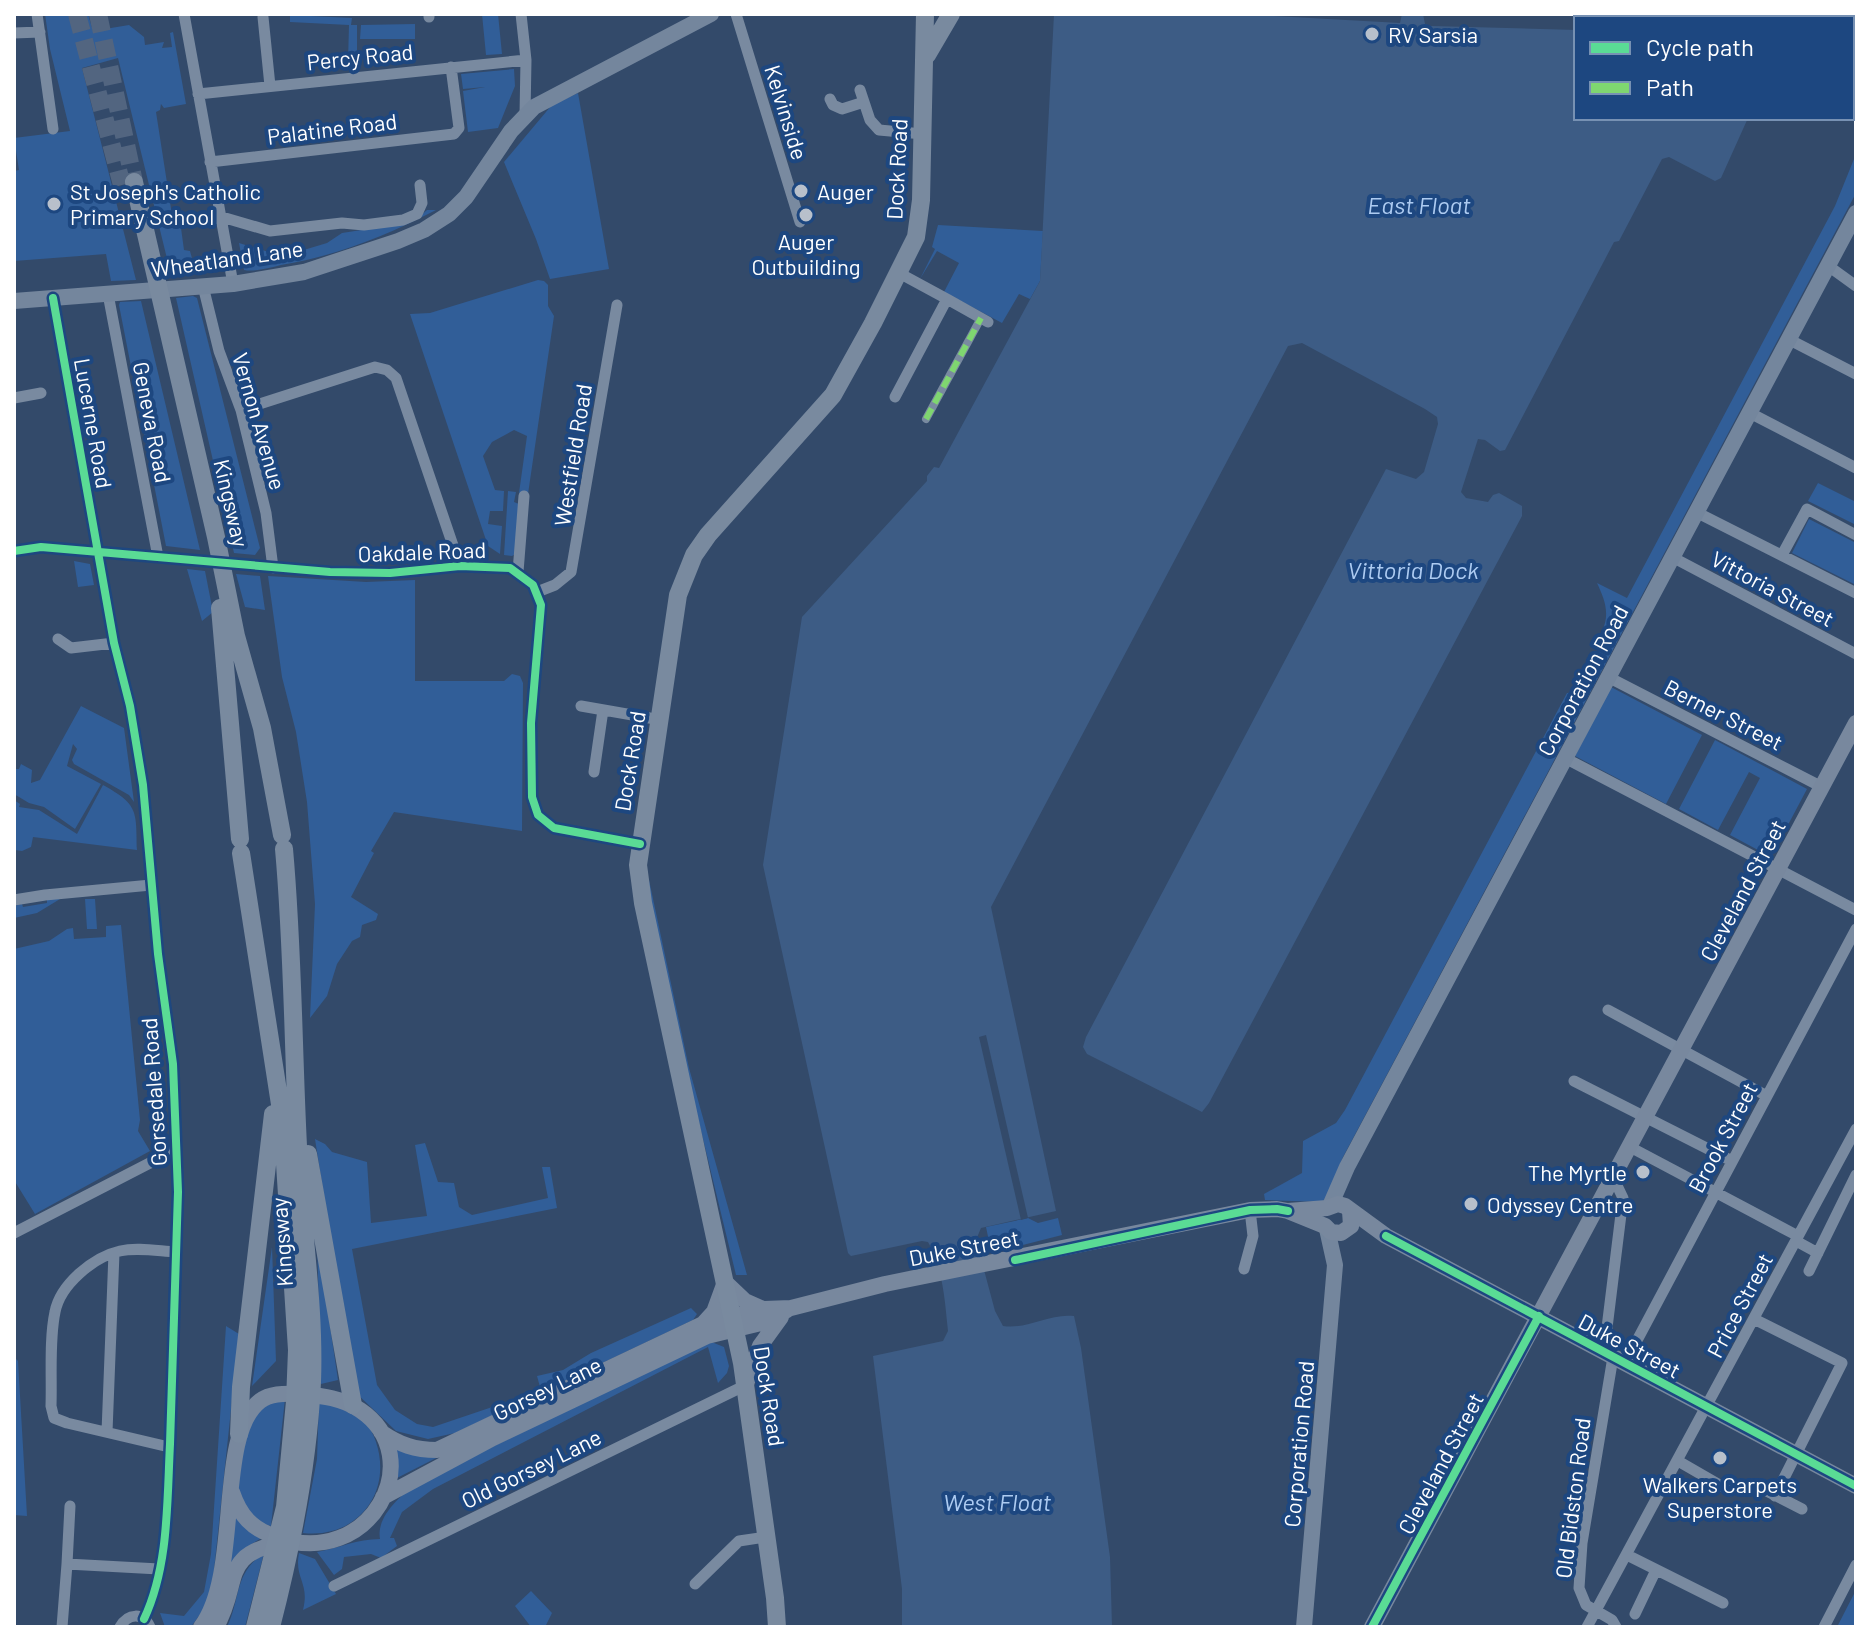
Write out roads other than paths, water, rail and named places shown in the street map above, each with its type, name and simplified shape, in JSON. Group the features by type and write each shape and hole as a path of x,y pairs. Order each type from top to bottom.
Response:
{"highway":[{"name":"Dock Road","path":"777,1627 742,1363 643,903 638,865 678,595 694,555 708,535 833,395 916,237 921,200 925,14"},
{"name":"Dock Road","path":"925,62 932,43 951,14"},
{"name":"Kingsway","path":"255,1627 285,1507 295,1401 297,1350 282,1117 241,846 221,614 128,184 216,537 236,636 262,728 283,842 291,927 295,1072 312,1381 298,1516 271,1627"},
{"path":"295,1072 353,1405"},
{"path":"239,1434 241,1387 269,1164 274,1075"}],"main road":[{"name":"Wheatland Lane","path":"14,301 184,289 304,272 364,254 424,230 449,214 466,197 511,131 534,107 711,14"},
{"name":"Corporation Road","path":"1329,1207 1347,1167 1856,213"},
{"name":"Cleveland Street","path":"1372,1627 1856,723"},
{"name":"Corporation Road","path":"1347,1167 1349,1209"},
{"path":"1338,1204 1349,1209 1353,1220 1347,1230 1336,1234 1326,1228 1323,1217 1329,1207 1338,1204"},
{"name":"Duke Street","path":"1288,1211 1329,1207"},
{"name":"Duke Street","path":"1349,1209 1386,1236 1856,1486"},
{"name":"Duke Street","path":"733,1321 764,1309 791,1308 885,1284 1250,1210 1288,1211 1326,1228"},
{"name":"Corporation Road","path":"1326,1228 1335,1265"},
{"name":"Corporation Road","path":"1304,1627 1335,1265 1347,1230"},
{"name":"Duke Street","path":"1347,1230 1386,1236"},
{"path":"742,1363 725,1343 705,1330 725,1282 745,1301 764,1309"},
{"path":"746,1385 760,1346 773,1324 791,1308"},
{"name":"Duke Street","path":"733,1321 765,1322 791,1308"},
{"name":"Gorsey Lane","path":"381,1432 396,1443 417,1450 437,1450 705,1330 733,1321"},
{"name":"Gorsey Lane","path":"383,1497 705,1330"},
{"path":"201,1627 212,1610 219,1588 239,1434 245,1419 261,1401 281,1394 330,1397 364,1412 381,1432 389,1460 387,1485 371,1519 350,1535 325,1544 263,1540 240,1563 216,1627"},
{"path":"232,1492 244,1517 263,1540"}],"street":[{"path":"37,14 53,129"},
{"path":"184,14 233,284"},
{"path":"521,14 526,60 525,115"},
{"name":"Kelvinside","path":"736,14 800,222"},
{"path":"263,17 270,86"},
{"path":"14,33 40,32"},
{"name":"Percy Road","path":"198,94 526,60"},
{"name":"Palatine Road","path":"210,162 458,132 451,67"},
{"path":"830,99 833,105 842,109 862,96 874,126 879,130 923,134"},
{"path":"178,222 222,217 270,231 403,220 417,214 422,203 420,185"},
{"path":"1827,265 1856,286"},
{"path":"899,273 984,320 926,419"},
{"name":"Vernon Avenue","path":"203,286 219,351 241,410 266,513 273,568"},
{"name":"Geneva Road","path":"111,294 158,557"},
{"name":"Lucerne Road","path":"53,298 100,554"},
{"path":"895,397 947,299"},
{"name":"Westfield Road","path":"537,592 555,585 571,572 617,305"},
{"path":"1788,339 1856,374"},
{"path":"241,410 375,367 387,370 396,378 460,566"},
{"path":"14,398 41,393"},
{"path":"1750,413 1856,468"},
{"path":"518,572 524,496"},
{"path":"1782,555 1807,509 1856,535"},
{"path":"1696,512 1856,593"},
{"name":"Oakdale Road","path":"14,551 41,547 242,566 390,573 460,566 501,567 518,572 537,592"},
{"name":"Gorsedale Road","path":"100,554 114,643 130,706 143,785 151,885 173,1064 178,1192 169,1492 159,1569 147,1623 130,1617 120,1627"},
{"name":"Vittoria Street","path":"1672,557 1856,654"},
{"path":"537,592 540,621 531,723 533,806 554,828 640,844"},
{"path":"58,639 71,648 114,643"},
{"name":"Berner Street","path":"1608,677 1822,787"},
{"path":"581,706 661,720"},
{"path":"594,772 603,710"},
{"path":"1565,758 1856,910"},
{"path":"14,900 151,885"},
{"name":"Brook Street","path":"1614,1357 1715,1192 1856,929"},
{"path":"1608,1010 1767,1096"},
{"path":"1574,1081 1647,1115 1732,1161"},
{"name":"Price Street","path":"1587,1627 1856,1129"},
{"path":"1630,1147 1715,1192 1818,1253"},
{"path":"14,1233 175,1150"},
{"path":"1809,1271 1856,1175"},
{"name":"Old Bidston Road","path":"1613,1177 1623,1198 1614,1357 1582,1543 1579,1588 1586,1605 1612,1620 1616,1627"},
{"path":"1244,1269 1253,1236 1250,1210"},
{"path":"169,1447 54,1418 51,1406 55,1310 65,1290 88,1266 114,1253 123,1250 176,1252"},
{"path":"107,1432 114,1253"},
{"path":"1754,1319 1842,1363 1775,1496"},
{"name":"Old Gorsey Lane","path":"334,1586 746,1385"},
{"path":"1678,1461 1730,1491"},
{"path":"1761,1488 1802,1509"},
{"path":"62,1627 70,1506"},
{"path":"695,1584 739,1541 766,1537"},
{"path":"1627,1555 1723,1603"},
{"path":"67,1564 159,1569"},
{"path":"1824,1627 1856,1565"},
{"path":"1635,1614 1656,1570"}],"water":[{"name":"East Float","path":"1054,14 1236,14 1400,23 1402,14 1423,14 1425,24 1431,26 1574,30 1574,120 1747,120 1721,178 1715,181 1669,157 1662,159 1619,241 1614,242 1505,450 1500,451 1485,440 1478,439 1461,492 1466,498 1488,502 1499,493 1522,506 1522,516 1202,1112 1087,1054 1083,1047 1086,1037 1386,469 1416,479 1424,472 1438,424 1437,417 1425,409 1302,343 1288,346 991,907 1056,1211 981,1228 976,1240 995,1311 1003,1326 1021,1326 1074,1316 1110,1557 1112,1627 902,1627 902,1589 873,1356 943,1341 948,1331 942,1285 928,1242 851,1256 848,1253 763,865 802,617 927,481 934,467 939,468 1040,281"}],"tunnel":[{"path":"77,14 122,185"},
{"path":"98,14 134,182"}],"place":[{"name":"RV Sarsia","path":"1372,34"},
{"name":"Auger","path":"801,191"},
{"name":"St Joseph's Catholic Primary School","path":"54,204"},
{"name":"Auger Outbuilding","path":"806,215"},
{"name":"The Myrtle","path":"1643,1172"},
{"name":"Odyssey Centre","path":"1471,1204"},
{"name":"Walkers Carpets Superstore","path":"1720,1458"}],"water label":[{"name":"Vittoria Dock","path":"1413,569"},
{"name":"West Float","path":"997,1501"}]}
